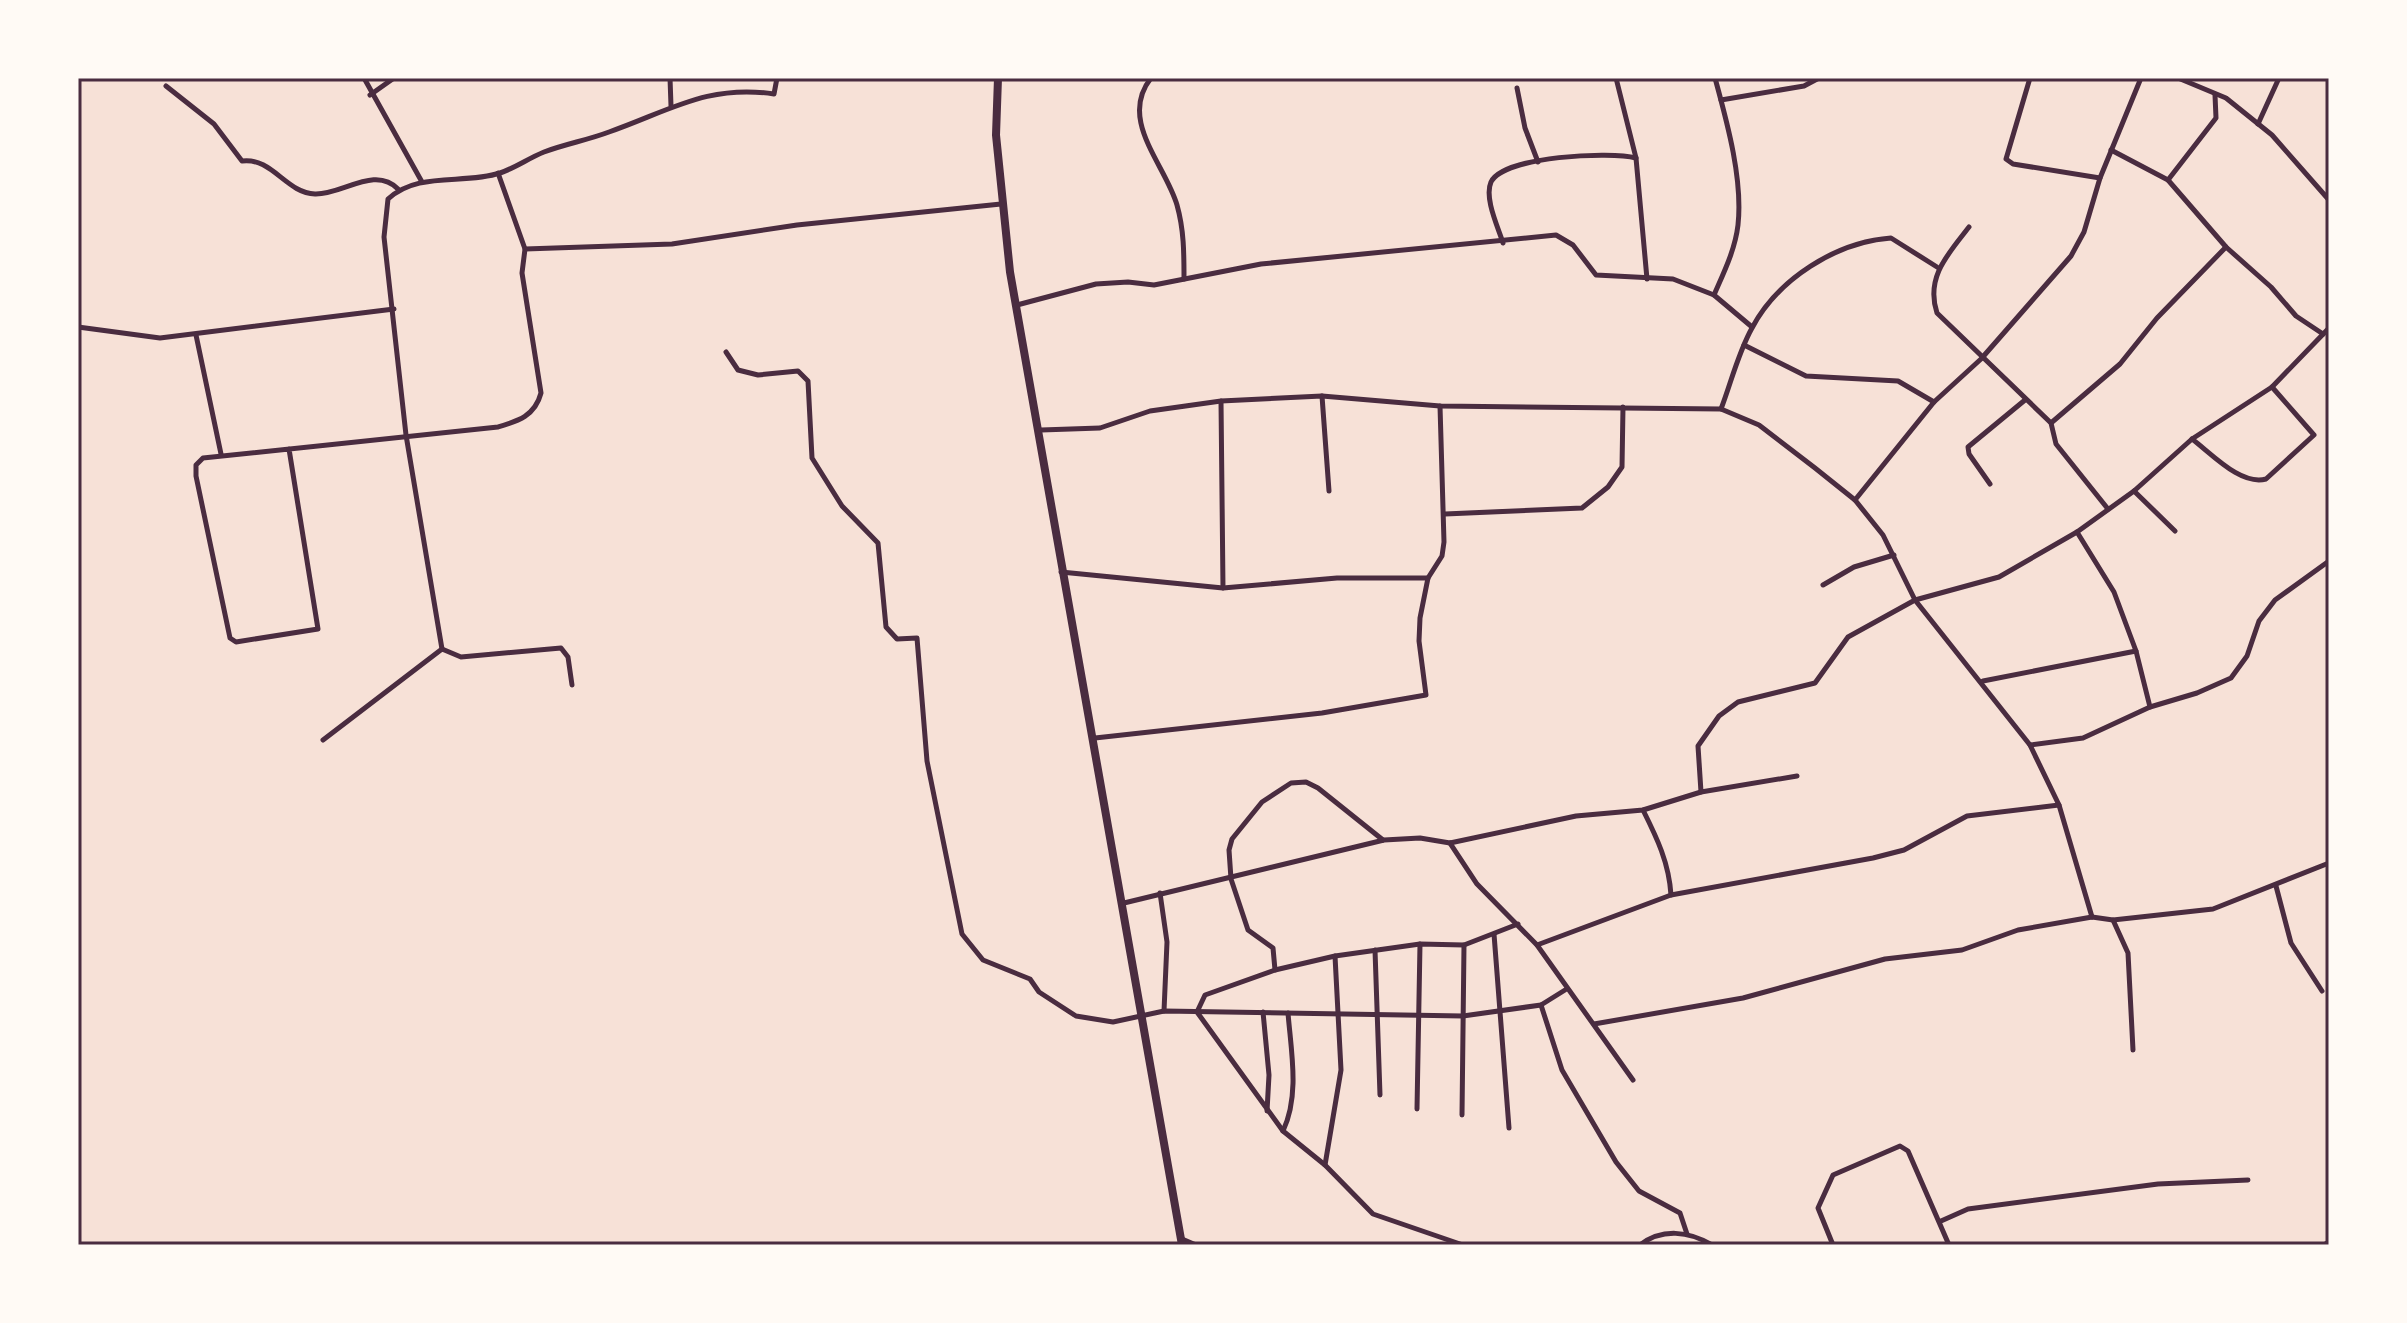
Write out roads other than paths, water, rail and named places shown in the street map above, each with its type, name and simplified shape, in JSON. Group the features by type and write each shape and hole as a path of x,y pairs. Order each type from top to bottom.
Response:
{"main road":[{"path":"998,78 996,135 1001,204 1041,430 1060,572 1095,738 1144,1013 1156,1107 1182,1242"}],"street":[{"path":"364,78 370,95 422,182"},
{"path":"370,95 394,78"},
{"path":"670,78 671,106"},
{"path":"442,649 406,435 384,237 388,199 398,189 422,182 498,173 671,106 728,90 774,94 777,78"},
{"path":"1151,78 1140,96 1139,112 1145,141 1176,202 1184,237 1184,279"},
{"path":"1616,78 1636,158 1647,279"},
{"path":"1714,295 1731,258 1738,223 1736,180 1715,78"},
{"path":"1721,100 1804,86 1819,78"},
{"path":"2030,78 2006,159 2013,164 2100,178"},
{"path":"1855,500 1934,402 1981,359 2071,256 2084,232 2100,178 2141,78"},
{"path":"2178,78 2226,98 2258,124 2329,200"},
{"path":"2258,124 2279,78"},
{"path":"166,86 214,124 242,161 252,160 265,165 301,194 322,195 380,179 391,182 398,189"},
{"path":"1517,88 1525,128 1538,162"},
{"path":"2168,180 2216,118 2215,95"},
{"path":"2111,150 2168,180 2226,247 2271,287 2296,316 2323,334"},
{"path":"1503,243 1488,192 1491,183 1511,167 1599,154 1621,153 1636,158"},
{"path":"289,449 318,629 245,642 230,638 196,476 196,465 203,458 498,427 534,410 541,393 522,273 525,249 498,173"},
{"path":"525,249 672,244 797,225 1001,204"},
{"path":"1969,227 1937,267 1933,302 1937,313 1981,359 2051,423 2056,444 2108,509"},
{"path":"1017,305 1096,284 1128,282 1154,285 1261,264 1503,243 1556,235 1573,245 1596,275 1673,279 1714,295 1752,327"},
{"path":"1721,409 1752,327 1789,283 1827,257 1858,242 1891,238 1937,267"},
{"path":"2051,423 2120,364 2157,318 2226,247"},
{"path":"78,327 160,338 394,309"},
{"path":"1701,792 1698,746 1719,716 1738,702 1815,683 1848,637 1915,600 1999,577 2077,532 2134,491 2192,439 2272,387 2329,328"},
{"path":"196,335 221,454"},
{"path":"1744,345 1806,376 1898,381 1934,402"},
{"path":"726,352 738,370 758,375 798,371 808,381 812,458 842,506 878,543 886,627 897,639 917,638 927,761 962,934 983,960 1030,979 1039,992 1076,1016 1113,1022 1164,1011 1463,1016 1541,1005 1565,990"},
{"path":"2192,439 2245,479 2256,482 2266,479 2314,435 2272,387"},
{"path":"1041,430 1100,428 1150,411 1221,401 1322,396 1440,406 1721,409 1759,425 1855,500 1894,555 1915,600 2030,745 2059,805 2092,917"},
{"path":"1322,396 1329,491"},
{"path":"1990,484 1969,454 1968,447 2025,400"},
{"path":"1221,401 1223,588"},
{"path":"1095,738 1322,713 1426,695 1419,641 1428,578 1442,556 1445,514 1440,406"},
{"path":"1445,514 1582,508 1608,487 1622,467 1623,407"},
{"path":"2134,491 2175,531"},
{"path":"2077,532 2114,592 2136,651 2150,707"},
{"path":"1823,585 1854,567 1894,555"},
{"path":"2030,745 2083,738 2150,707 2197,693 2231,678 2247,656 2259,621 2275,600 2329,561"},
{"path":"1060,572 1223,588 1337,578 1428,578"},
{"path":"442,649 461,657 561,648 568,657 572,685"},
{"path":"323,740 442,649"},
{"path":"1982,681 2136,651"},
{"path":"1124,903 1384,840 1420,838 1450,843 1576,816 1643,810 1701,792 1797,776"},
{"path":"1275,970 1273,948 1248,930 1231,879 1229,850 1232,839 1262,802 1291,783 1306,782 1384,840"},
{"path":"1537,945 1671,895 1904,850 1967,816 2059,805"},
{"path":"1643,810 1670,874 1671,895"},
{"path":"1450,843 1477,884 1537,945 1565,990 1594,1024 1633,1080"},
{"path":"1594,1024 1743,998 1885,959 1962,950 2018,930 2092,917 2113,920 2213,909 2329,863"},
{"path":"2276,886 2291,943 2322,991"},
{"path":"1160,893 1167,942 1164,1011"},
{"path":"2113,920 2128,953 2133,1050"},
{"path":"1197,1012 1205,995 1275,970 1335,956 1420,944 1464,945 1518,924"},
{"path":"1494,934 1509,1128"},
{"path":"1417,1109 1420,944"},
{"path":"1462,1115 1464,945"},
{"path":"1375,950 1380,1095"},
{"path":"1325,1165 1341,1070 1335,956"},
{"path":"1541,1005 1562,1070 1616,1162 1639,1191 1680,1213 1687,1234"},
{"path":"1197,1012 1283,1131 1325,1165 1373,1214 1463,1245"},
{"path":"1263,1012 1269,1075 1267,1111"},
{"path":"1283,1131 1289,1119 1294,1085 1288,1013"},
{"path":"1833,1245 1818,1208 1833,1175 1900,1146 1908,1151 1949,1245"},
{"path":"1941,1221 1968,1209 2158,1184 2248,1180"},
{"path":"1640,1245 1659,1233 1687,1234 1712,1245"},
{"path":"1182,1242 1196,1245"}]}
